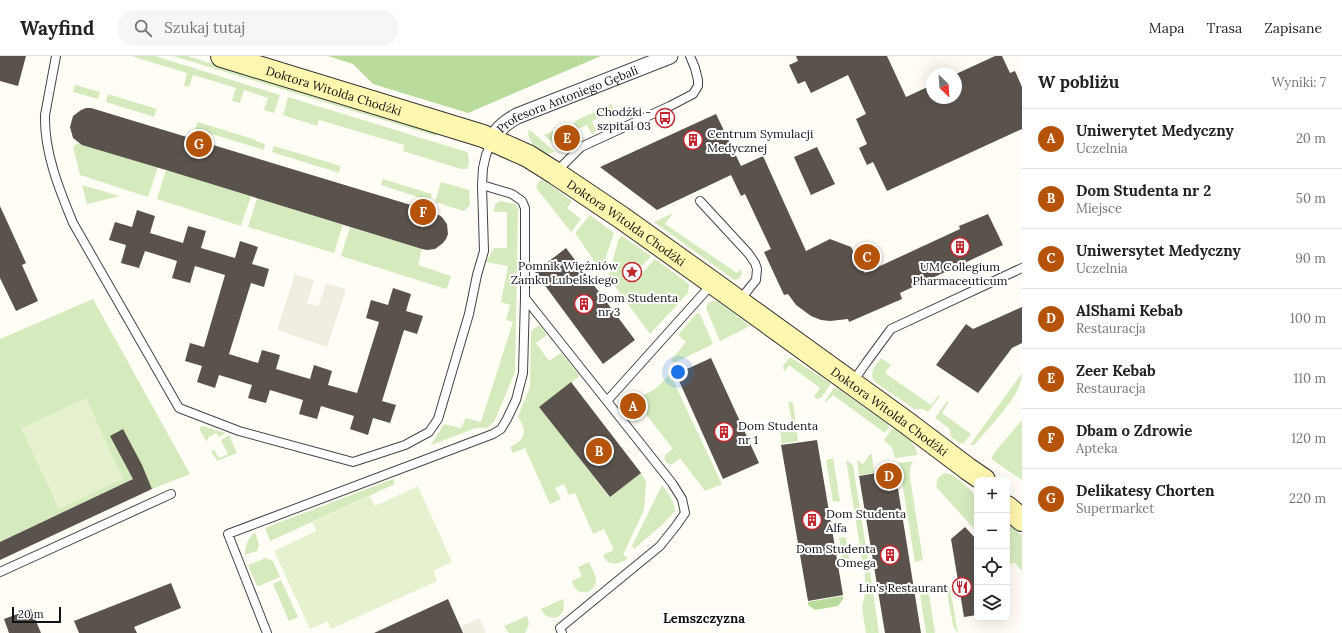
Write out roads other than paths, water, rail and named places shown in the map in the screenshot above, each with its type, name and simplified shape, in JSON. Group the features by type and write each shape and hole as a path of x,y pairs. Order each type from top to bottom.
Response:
{"street":[{"name":"Doktora Witolda Chodźki","path":"222,56 492,139 523,153 555,172 713,283 980,477"},
{"name":"Profesora Antoniego Gębali","path":"492,139 499,128 517,116 670,56"},
{"path":"1010,494 1022,503"},
{"path":"1010,510 1022,520"}],"lane":[{"path":"56,56 45,115 48,151 55,175 73,223 179,408 239,431 354,462 405,445 429,432 438,419 469,314 484,250 482,185 486,155 492,139"},
{"path":"555,172 581,147 693,94 698,86 698,80 690,56"},
{"path":"267,633 228,534 493,434 501,429 516,400 523,373 525,208 522,201 512,194 482,185"},
{"path":"700,201 748,253 757,268 756,280 738,302"},
{"path":"852,383 891,329 1022,268"},
{"path":"607,401 713,283"},
{"path":"525,298 672,483 682,499 685,513 660,546 560,628 562,633"},
{"path":"0,572 172,494"}],"place":[{"name":"Chodźki - szpital 03","path":"665,118"},
{"name":"Zeer Kebab","path":"567,138"},
{"name":"Centrum Symulacji Medycznej","path":"693,140"},
{"name":"Delikatesy Chorten","path":"199,144"},
{"name":"Dbam o Zdrowie","path":"423,212"},
{"name":"UM Collegium Pharmaceuticum","path":"960,247"},
{"name":"Uniwersytet Medyczny","path":"867,257"},
{"name":"Pomnik Więźniów Zamku Lubelskiego","path":"632,272"},
{"name":"Dom Studenta nr 3","path":"584,304"},
{"name":"Uniwerytet Medyczny","path":"633,406"},
{"name":"Dom Studenta nr 1","path":"724,432"},
{"name":"Dom Studenta nr 2","path":"599,451"},
{"name":"AlShami Kebab","path":"889,476"},
{"name":"Dom Studenta Alfa","path":"812,520"},
{"name":"Dom Studenta Omega","path":"890,555"},
{"name":"Lin's Restaurant","path":"962,587"}],"district":[{"name":"Lemszczyzna","path":"704,618"}]}
